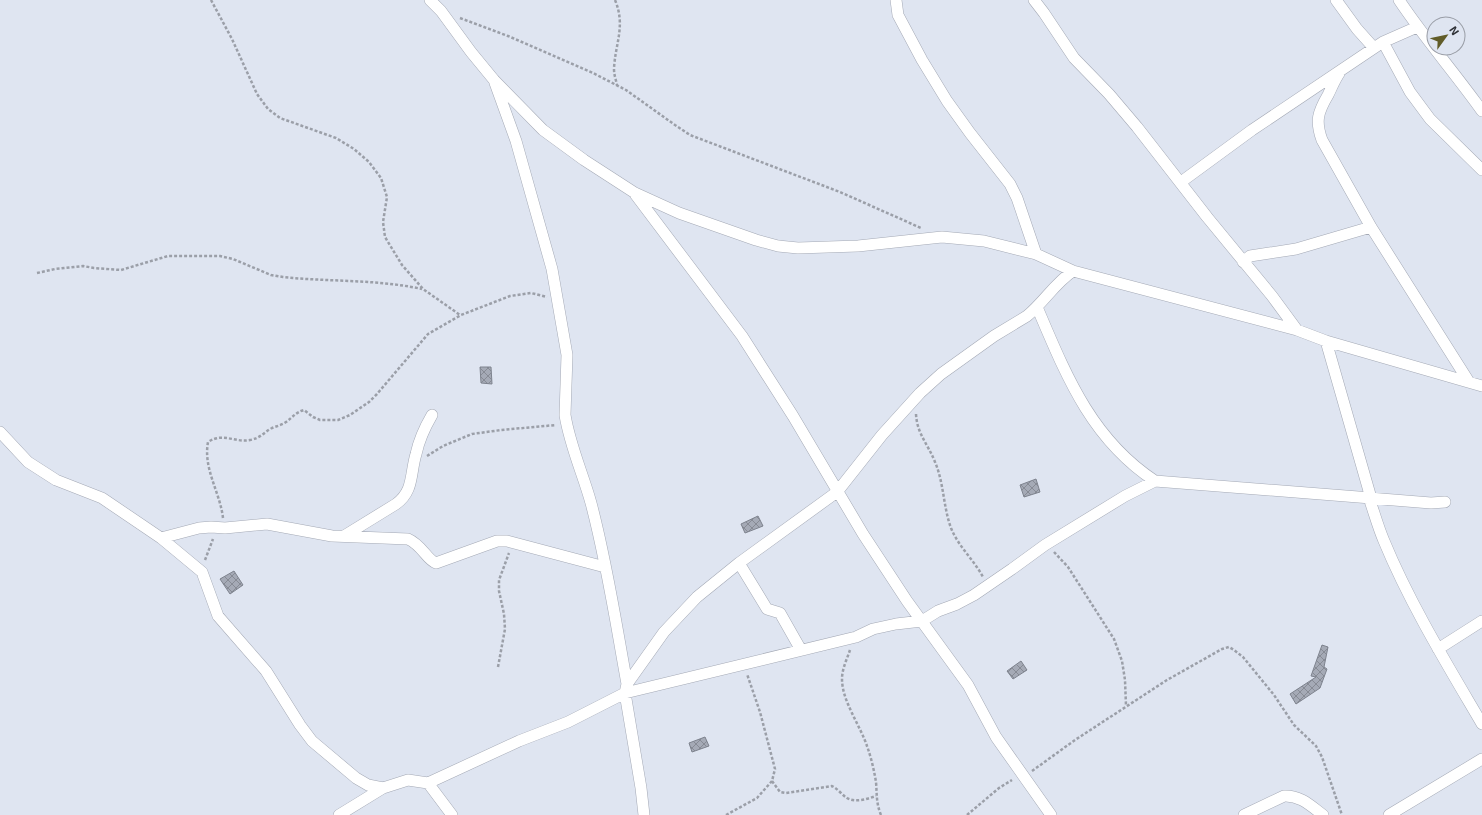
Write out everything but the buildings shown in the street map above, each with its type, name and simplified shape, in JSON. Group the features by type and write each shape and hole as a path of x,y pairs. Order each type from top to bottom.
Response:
{"street":[{"path":"430,0 441,11 494,80 543,130 584,160 635,193 680,213 756,240 778,246 798,248 858,246 942,236 984,241 1036,254 1073,271 1297,330 1326,341 1482,386"},
{"path":"896,0 898,16 947,101 1010,184 1017,198 1036,254"},
{"path":"1034,0 1074,58 1109,94 1181,182 1243,262 1272,296 1297,330"},
{"path":"1336,0 1357,29 1378,45 1430,119 1482,170"},
{"path":"1399,0 1417,27 1465,86 1482,111"},
{"path":"1181,182 1252,130 1378,45 1417,27"},
{"path":"1340,72 1318,114 1318,129 1322,140 1371,227 1469,382"},
{"path":"494,80 516,141 552,269 567,355 567,424 570,440 591,503 605,567 626,689 644,815"},
{"path":"635,193 742,336 793,416 837,492 907,601 968,685 996,736 1022,776 1051,815"},
{"path":"1243,262 1250,256 1296,249 1371,227"},
{"path":"626,689 664,632 697,597 739,563 837,492 882,435 920,393 962,357 1037,308 1062,278 1073,271"},
{"path":"1037,308 1077,396 1094,422 1122,456 1155,481 1431,503 1445,502"},
{"path":"1326,341 1370,498 1384,541 1400,577 1438,649 1482,724"},
{"path":"344,536 402,500 408,493 415,455 423,432 432,415"},
{"path":"0,432 28,462 56,480 102,498 161,538 202,572 218,616 266,671 300,725 312,741 356,778 368,785 383,788"},
{"path":"339,815 383,788 408,780 428,783 519,741 568,722 626,689 741,665 856,637 873,629 922,620 938,611 957,604 987,586 1046,545 1125,496 1155,481"},
{"path":"161,538 199,528 225,528 267,524 322,535 408,539 415,542 430,560 436,563 497,541 507,541 605,567"},
{"path":"739,563 767,609 780,613 801,650"},
{"path":"1438,649 1482,621"},
{"path":"1389,815 1482,759"},
{"path":"428,783 452,815"},
{"path":"1244,815 1284,796 1291,796 1302,800 1323,815"}],"path":[{"path":"211,0 232,39 257,94 268,109 280,118 336,138 354,149 373,167 381,178 387,197 383,222 385,237 402,265 423,289 460,315"},
{"path":"615,0 620,11 620,26 614,70 617,85"},
{"path":"441,11 508,36 593,73 626,90 690,135 840,192 922,228"},
{"path":"37,272 83,266 121,270 168,256 220,256 233,259 271,275 283,277 378,282 399,284 423,289"},
{"path":"202,572 210,545 216,533 225,528 219,498 209,472 208,442 214,438 220,437 249,440 260,438 270,429 286,422 298,412 304,410 320,420 338,420 350,415 369,402 428,334 460,315 510,296 531,293 557,300"},
{"path":"920,393 916,415 917,427 937,466 952,529 980,572 987,586"},
{"path":"412,475 427,456 443,446 472,434 567,424"},
{"path":"498,667 505,629 504,614 499,591 499,580 508,554 516,543"},
{"path":"1046,545 1056,553 1068,567 1114,639 1122,661 1125,680 1126,707"},
{"path":"856,637 844,666 842,679 847,700 860,727 869,752 876,782 876,796 881,815"},
{"path":"967,815 1000,788 1022,776 1167,680 1222,649 1229,647 1243,657 1294,725 1316,746 1322,757 1342,815"},
{"path":"726,815 757,798 772,781 775,769 760,712 746,672 741,665"},
{"path":"772,781 780,792 786,793 832,786 848,798 854,800 876,796"}]}
